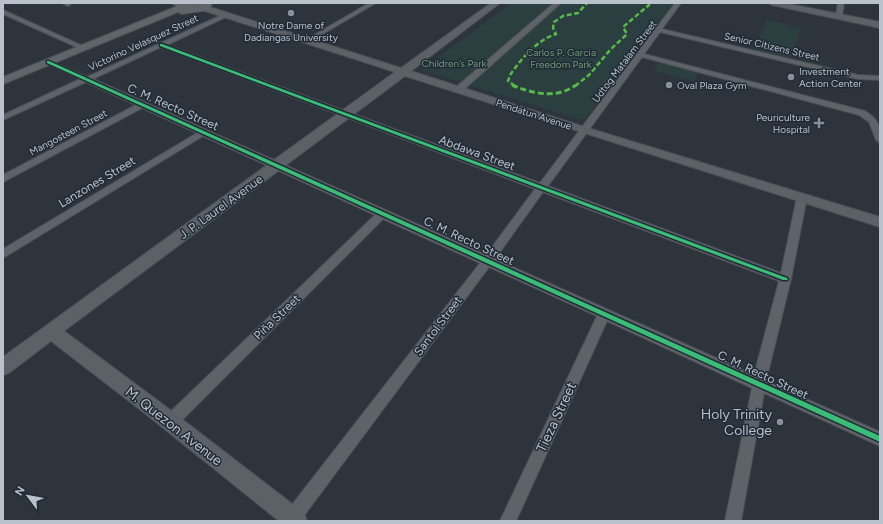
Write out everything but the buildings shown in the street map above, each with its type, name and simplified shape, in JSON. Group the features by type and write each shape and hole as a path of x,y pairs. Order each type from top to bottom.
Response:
{"main road":[{"name":"Pendatun Avenue","path":"185,3 207,6 226,15 458,90 880,222"},
{"path":"3,81 110,36 123,33 168,14 185,3"},
{"path":"110,36 117,31 185,3"},
{"name":"J. P. Laurel Avenue","path":"3,367 496,3"},
{"path":"772,3 880,25"},
{"path":"168,14 207,6"},
{"name":"M. Quezon Avenue","path":"52,332 170,422 293,520"}],"street":[{"path":"307,41 373,3"},
{"path":"458,90 558,3"},
{"name":"Udtog Matalam Street","path":"584,130 660,30 678,3"},
{"path":"838,16 841,3"},
{"path":"3,12 82,48"},
{"name":"Victorino Velasquez Street","path":"3,118 226,15"},
{"name":"Senior Citizens Street","path":"660,30 858,77 880,78"},
{"name":"Abdawa Street","path":"161,45 785,279"},
{"path":"641,55 862,113 874,122 880,140"},
{"name":"C. M. Recto Street","path":"48,62 488,260 880,439"},
{"name":"Mangosteen Street","path":"3,179 143,104"},
{"name":"Santol Street","path":"293,520 584,130"},
{"name":"Lanzones Street","path":"3,254 204,132"},
{"path":"733,521 759,384 785,279 802,197"},
{"name":"Piña Street","path":"170,422 383,213"},
{"name":"Tieza Street","path":"508,521 604,314"}],"green space":[{"name":"Carlos P. Garcia Freedom Park","path":"511,3 674,3 585,119 581,120 422,70"},
{"path":"767,20 801,28 791,58 754,49"},
{"path":"659,63 698,73 694,81 654,71"}],"marked path":[{"path":"587,3 578,13 563,16 554,22 553,28 556,34 547,37 538,45 510,75 508,80 513,86 546,94 556,94 574,87 589,75 610,50 627,34 623,27 649,5 649,3"}],"cycle path":[{"path":"161,45 785,279"},
{"path":"48,62 880,439"}],"place":[{"name":"Notre Dame of Dadiangas University","path":"291,13"},
{"name":"Investment Action Center","path":"791,77"},
{"name":"Oval Plaza Gym","path":"669,85"},
{"name":"Peuriculture Hospital","path":"819,123"},
{"name":"Holy Trinity College","path":"780,422"}],"park label":[{"name":"Children’s Park","path":"454,63"}]}
